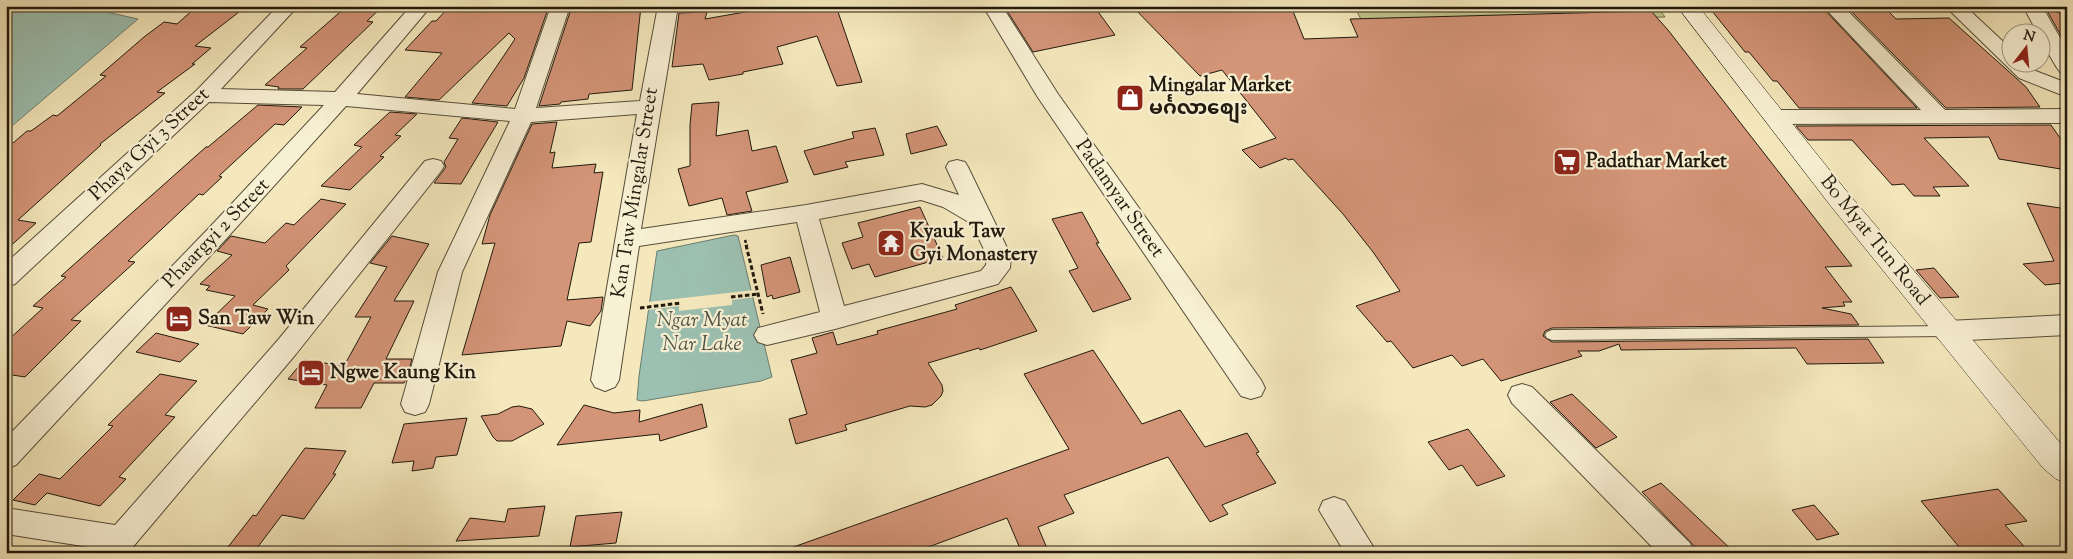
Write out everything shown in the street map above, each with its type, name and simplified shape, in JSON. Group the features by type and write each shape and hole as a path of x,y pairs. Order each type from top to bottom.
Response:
{"street":[{"name":"Phaya Gyi 3 Street","path":"6,278 204,95 289,6"},
{"name":"Phaargyi 2 Street","path":"6,457 266,182 342,99 422,6"},
{"path":"415,404 450,272 523,116 561,6"},
{"name":"Kan Taw Mingalar Street","path":"605,380 649,106 668,6"},
{"name":"Padamyar Street","path":"992,6 1048,96 1251,388"},
{"name":"Bo Myat Tun Road","path":"1687,6 1774,117 1948,331 2054,459 2067,470"},
{"path":"1832,6 1940,116"},
{"path":"1954,6 2000,50"},
{"path":"2032,6 2067,68"},
{"path":"2062,6 2067,7"},
{"path":"2024,72 2067,91"},
{"path":"204,95 342,99 523,116 649,106"},
{"path":"1774,117 2067,116"},
{"path":"6,522 121,540 287,347 433,166"},
{"path":"767,335 988,278 998,268 999,256 957,167"},
{"path":"628,239 806,213 922,192 951,201 983,220"},
{"path":"806,213 835,319"},
{"path":"1948,331 2067,325"},
{"path":"1522,395 1679,553"},
{"path":"1334,510 1362,553"}],"lane":[{"path":"1552,335 1948,331"}],"path":[{"path":"741,223 767,335"},
{"path":"731,297 757,294"},
{"path":"647,307 680,303"}],"green space":[{"path":"1354,6 1657,6 1665,17 1363,23"}],"water":[{"path":"79,6 138,19 6,131 6,10"},
{"name":"Ngar Myat Nar Lake","path":"734,235 738,236 772,377 761,381 643,401 637,400 657,251"}],"pier":[{"path":"754,290 755,297 732,300 732,305 679,311 679,306 647,310 648,302"}],"building":[{"path":"347,6 383,6 367,21 373,22 303,89 278,89 279,87 265,85 307,48 300,47"},
{"path":"450,6 483,8 485,6 549,6 524,78 507,106 472,103 515,39 509,33 439,100 405,97 442,53 405,50 432,21 436,21"},
{"path":"572,6 641,6 632,90 589,94 588,99 539,106"},
{"path":"779,6 836,6 862,82 837,86 817,36 777,47 783,64 743,72 743,74 709,80 703,64 672,67 679,13 707,12 705,19"},
{"path":"1004,6 1030,6 1032,10 1054,6 1094,6 1115,35 1033,52"},
{"path":"1132,6 1291,6 1304,39 1358,37 1350,19 1651,11 1668,30 1852,266 1825,267 1852,302 1843,302 1845,306 1822,308 1851,314 1859,325 1552,328 1545,331 1543,336 1552,342 1868,339 1884,363 1807,364 1796,348 1621,350 1619,344 1599,351 1578,351 1582,356 1501,381 1483,359 1462,366 1452,355 1413,368 1391,341 1387,342 1356,306 1400,291 1373,252 1343,214 1293,159 1288,160 1286,158 1260,168 1242,150 1276,138 1222,70 1200,76"},
{"path":"1708,6 1821,6 1917,108 1799,108 1777,81 1773,81 1749,52 1745,52"},
{"path":"1846,6 1883,6 1896,19 1949,18 2000,64 2000,72 2009,72 2026,87 2040,107 1946,108"},
{"path":"195,8 239,12 195,46 211,48 192,64 195,64 157,92 165,93 100,144 18,220 36,223 6,250 6,142 13,143 27,131 31,131 53,115 57,116 106,76 100,75 144,37 164,22 177,24"},
{"path":"2046,9 2067,15 2067,46"},
{"path":"719,102 716,136 748,130 752,151 776,146 788,182 746,192 752,211 727,215 722,198 689,206 678,169 690,166 692,104"},
{"path":"258,105 302,107 284,125 275,124 219,176 222,177 203,195 199,194 128,261 135,262 71,320 81,321 25,377 6,374 6,342 43,308 33,306 66,277 61,276 206,147"},
{"path":"390,112 417,114 395,135 401,136 380,156 384,157 350,190 321,186 362,147 354,145"},
{"path":"462,118 498,122 461,184 434,183 446,167 444,162 458,139 449,138"},
{"path":"557,122 550,153 555,152 552,168 596,164 594,173 603,172 591,242 579,243 567,300 603,297 601,311 590,326 567,321 561,346 462,355 495,243 482,244 490,215 532,124"},
{"path":"2051,125 2067,148 2067,170 1999,159 1989,137 1924,138 1969,186 1933,187 1940,196 1914,196 1904,184 1892,185 1852,140 1808,140 1796,126"},
{"path":"937,126 947,145 911,154 906,134"},
{"path":"875,128 884,155 845,162 848,167 814,175 804,151 854,138 852,132"},
{"path":"321,199 346,204 286,266 289,270 253,305 268,309 243,334 205,325 235,296 206,290 210,286 200,284 232,255 217,251 231,236 265,243 286,223 294,225"},
{"path":"2027,203 2067,209 2067,290 2064,283 2045,285 2023,264 2054,261"},
{"path":"920,207 943,258 875,277 869,264 852,269 842,243 863,237 858,223"},
{"path":"1082,212 1099,243 1096,243 1131,299 1093,312 1069,271 1078,268 1052,219"},
{"path":"392,236 429,244 394,301 414,301 386,359 412,359 406,380 404,383 374,383 361,408 315,408 327,385 288,379 304,360 344,366 371,317 355,317 387,267 370,263"},
{"path":"790,257 800,292 773,299 772,295 767,297 761,265"},
{"path":"1934,268 1959,297 1940,298 1916,270"},
{"path":"1011,287 1037,331 980,350 979,348 928,363 942,385 943,391 941,396 932,405 925,407 910,406 845,425 847,430 796,444 789,419 807,414 791,360 817,353 812,338 833,332 837,345 878,334 877,331 957,309 955,305"},
{"path":"156,333 199,344 180,362 136,352"},
{"path":"1093,350 1142,424 1180,410 1205,447 1247,433 1259,452 1256,453 1276,483 1222,505 1228,514 1210,522 1168,457 1064,495 1074,513 1038,527 1049,553 1022,553 1007,518 912,553 786,553 785,550 1069,449 1024,374"},
{"path":"160,374 197,381 165,415 175,417 119,477 126,479 100,506 47,493 35,505 13,500 39,474 60,479 113,426 108,425"},
{"path":"1572,394 1617,437 1596,448 1550,402"},
{"path":"702,404 707,427 660,441 659,434 557,445 584,405 614,413 640,410 639,422"},
{"path":"519,406 532,409 544,424 512,441 497,441 481,416 498,414 512,407"},
{"path":"467,418 457,455 436,457 433,468 412,471 414,461 392,463 404,424"},
{"path":"1468,429 1505,476 1477,486 1462,465 1449,470 1428,442"},
{"path":"305,448 346,451 333,474 336,474 304,519 282,515 254,552 228,547 253,515 256,516"},
{"path":"1661,483 1735,553 1701,553 1642,492"},
{"path":"1998,489 2027,521 2005,525 2030,553 1964,553 1921,501"},
{"path":"1814,505 1839,534 1817,540 1792,510"},
{"path":"545,506 539,536 456,541 470,518 505,522 508,509"},
{"path":"622,512 616,543 570,547 576,516"}],"place":[{"name":"Mingalar Market မင်္ဂလာစျေး","path":"1130,98"},
{"name":"Padathar Market","path":"1567,162"},
{"name":"Kyauk Taw Gyi Monastery","path":"891,243"},
{"name":"San Taw Win","path":"179,319"},
{"name":"Ngwe Kaung Kin","path":"311,373"}]}
